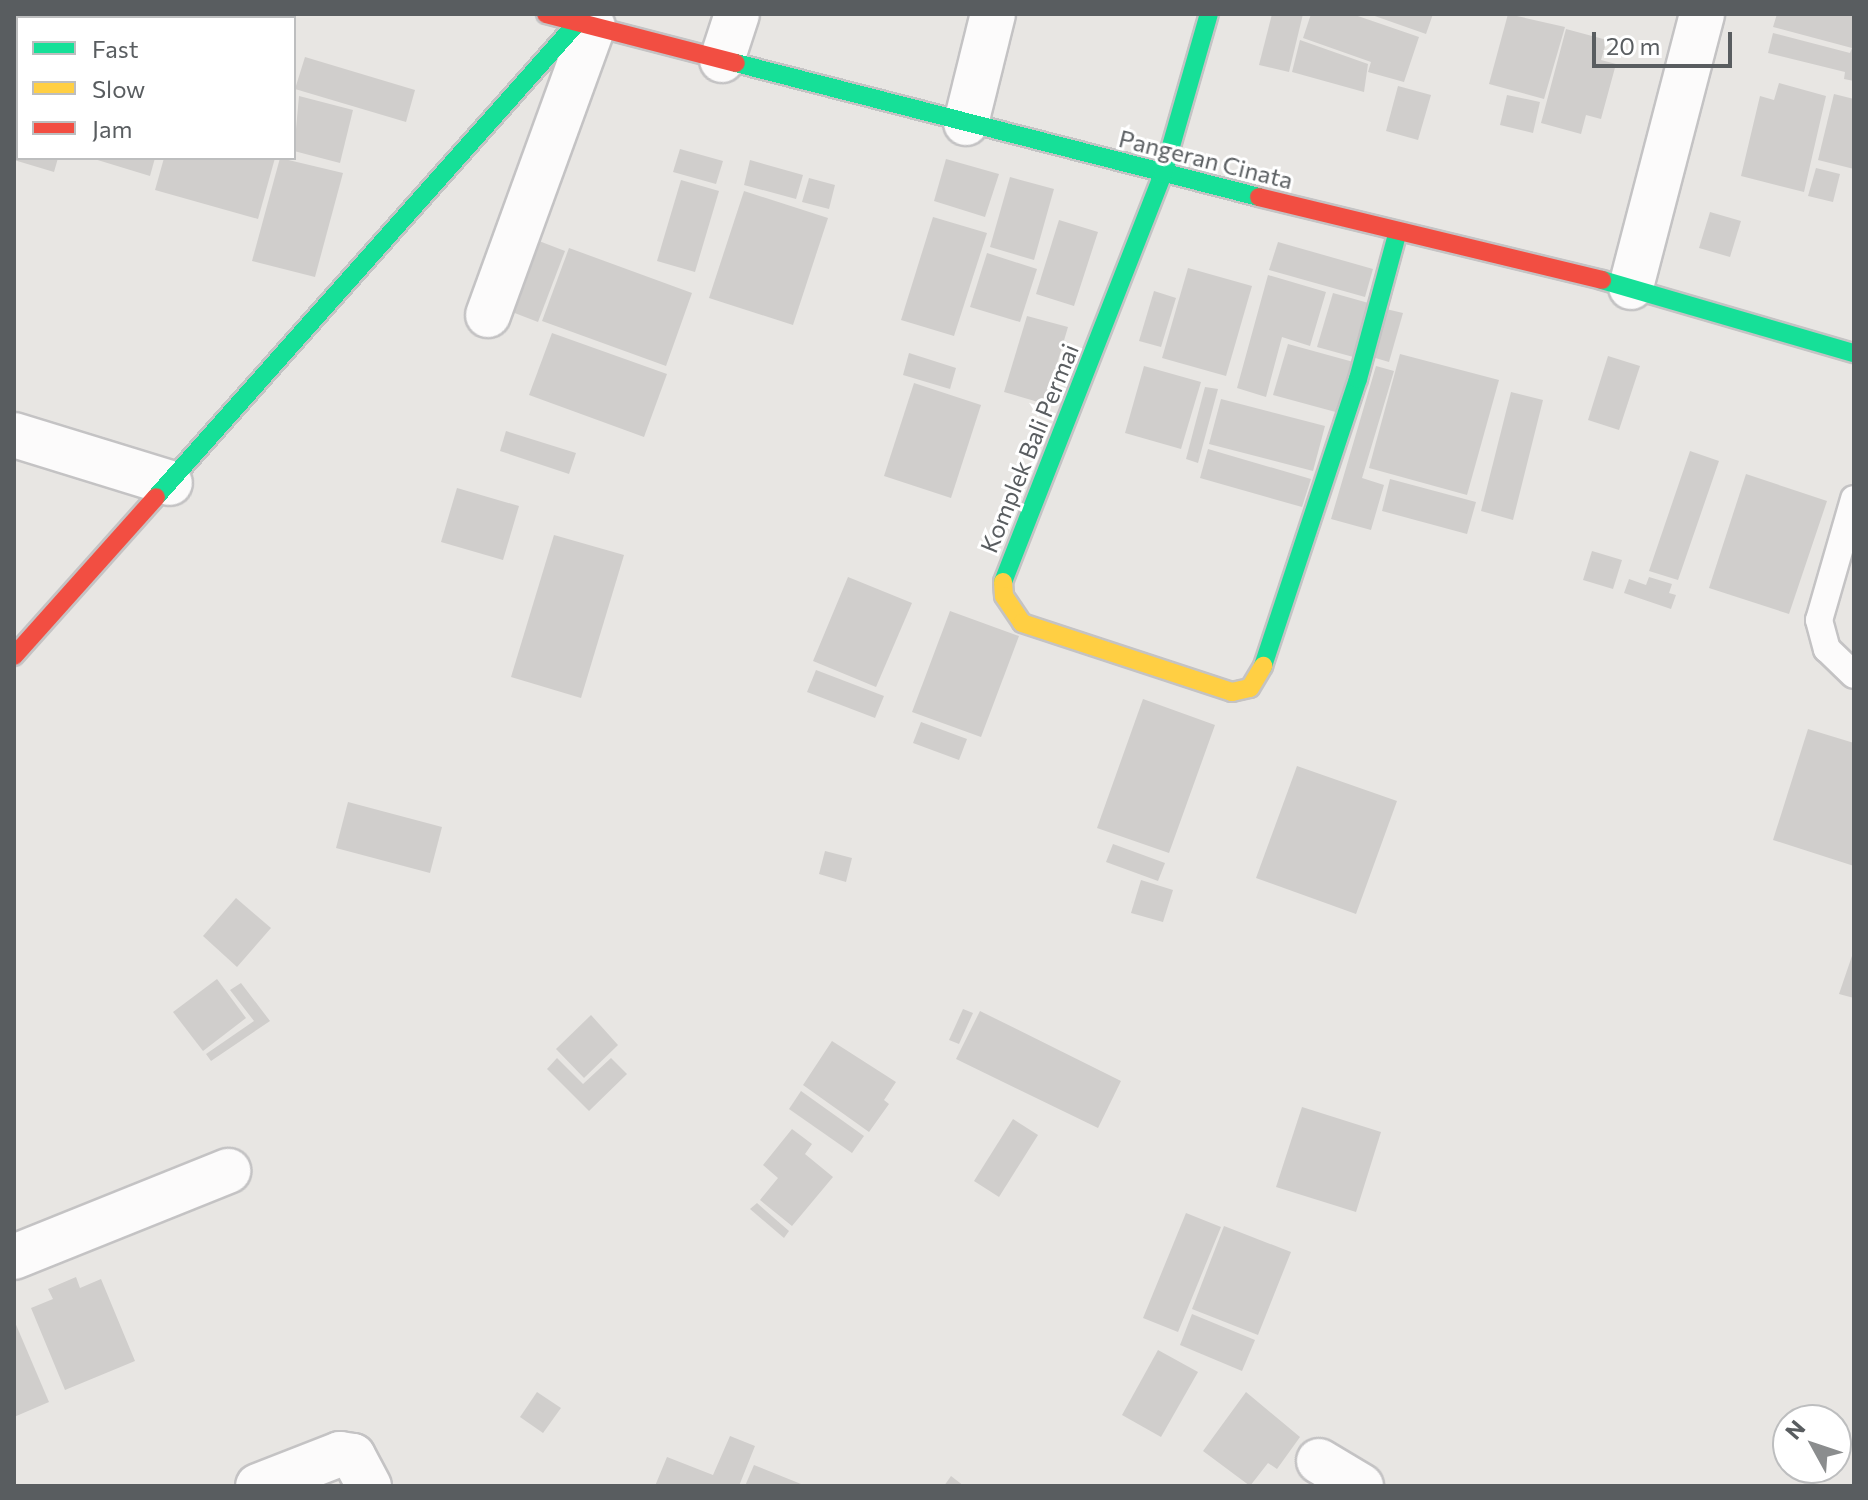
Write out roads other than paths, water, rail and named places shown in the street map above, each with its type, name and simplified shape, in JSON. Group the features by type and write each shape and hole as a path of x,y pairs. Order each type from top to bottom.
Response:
{"street":[{"name":"Pangeran Cinata","path":"546,14 589,21 722,60 1163,174 1631,287 1854,353"},
{"path":"722,60 737,14"},
{"path":"966,123 993,14"},
{"name":"Komplek Bali Permai","path":"1209,14 1163,174 1003,577 1004,596 1022,623 1232,692 1250,688 1266,661 1358,379 1398,231"},
{"path":"1631,287 1702,14"},
{"path":"488,315 589,21"},
{"path":"14,656 589,21"},
{"path":"14,435 170,483"},
{"path":"14,1257 228,1171"},
{"path":"258,1486 340,1454 353,1456 369,1486"},
{"path":"1319,1461 1361,1486"}],"lane":[{"path":"1854,499 1819,620 1827,649 1854,675"}]}
